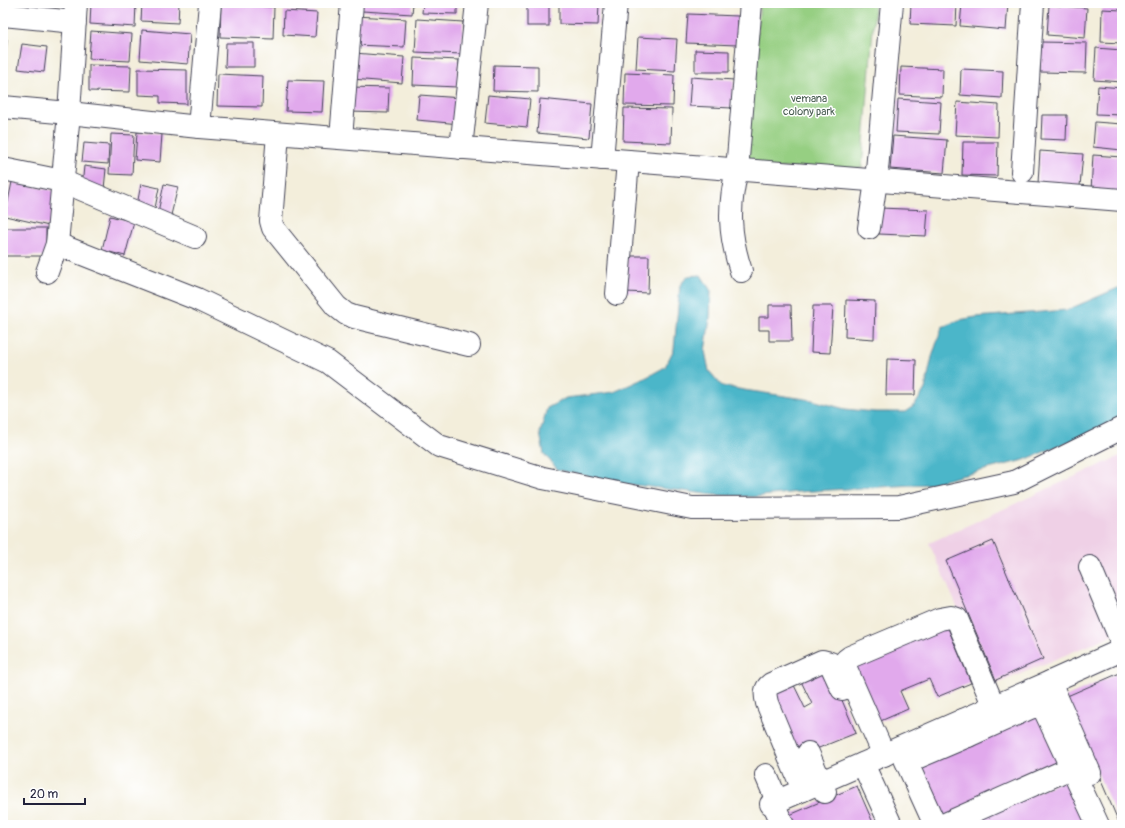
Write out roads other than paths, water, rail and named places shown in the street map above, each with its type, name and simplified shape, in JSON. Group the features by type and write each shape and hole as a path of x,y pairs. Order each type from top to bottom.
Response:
{"street":[{"path":"199,127 210,3"},
{"path":"341,138 352,3"},
{"path":"461,148 477,3"},
{"path":"602,160 616,3"},
{"path":"741,271 734,246 731,215 732,193 737,170 750,3"},
{"path":"869,228 876,180 892,3"},
{"path":"1022,172 1032,3"},
{"path":"3,15 76,13 70,113 62,181 57,244 47,272"},
{"path":"3,107 278,134 1122,200"},
{"path":"278,134 271,221 274,228 336,306 346,314 354,317 469,345"},
{"path":"617,294 628,161"},
{"path":"3,169 62,181 195,237"},
{"path":"57,244 197,299 328,362 439,446 543,478 692,508 899,507 1014,482 1122,428"},
{"path":"1090,567 1122,643"},
{"path":"891,825 880,762 844,664 846,660 940,619 957,619 994,707"},
{"path":"766,775 776,809 816,789 1027,701 1050,682 1122,650"},
{"path":"816,789 767,703 765,692 767,687 771,684 822,661 830,662 880,762 927,825"},
{"path":"1050,682 1113,825"},
{"path":"965,728 994,707 1027,701 1036,706 1043,707 1098,825"},
{"path":"808,753 816,789"},
{"path":"878,825 880,762"},
{"path":"880,762 935,825"},
{"path":"943,825 1072,768"}],"water":[{"path":"701,275 711,291 710,318 705,351 709,371 722,386 812,400 845,409 875,412 905,412 915,405 925,389 932,357 942,327 959,320 976,317 1067,310 1118,288 1122,288 1122,420 1024,460 929,484 797,492 753,497 715,495 619,483 558,470 544,454 540,433 547,408 566,398 614,392 665,367 674,349 680,285 688,276"}],"park label":[{"name":"vemana colony park","path":"809,104"}]}
